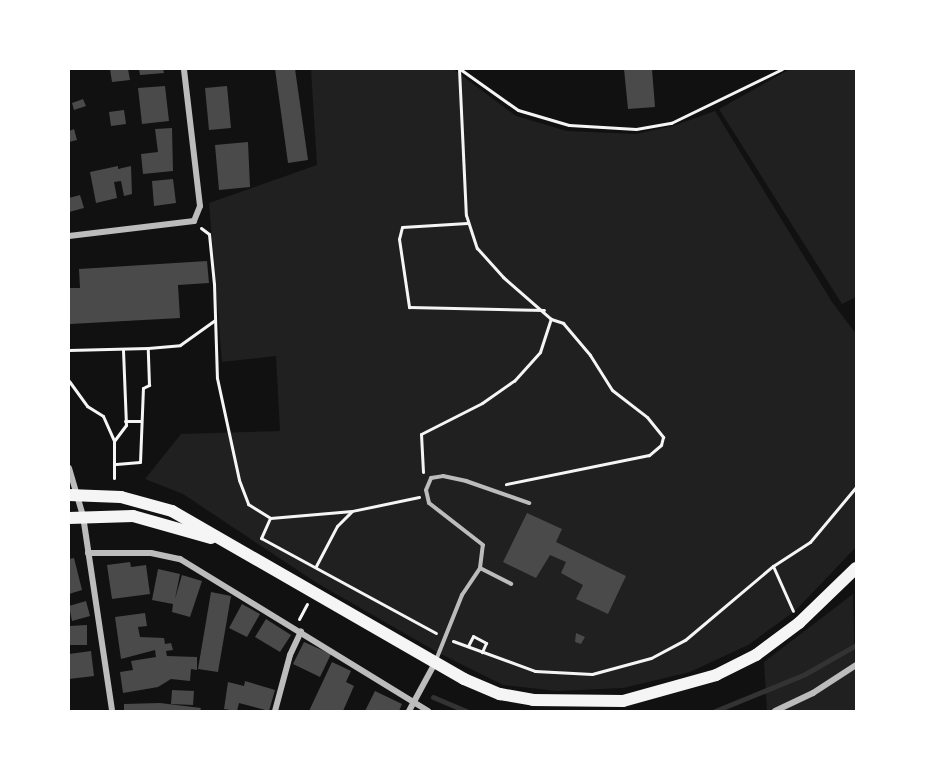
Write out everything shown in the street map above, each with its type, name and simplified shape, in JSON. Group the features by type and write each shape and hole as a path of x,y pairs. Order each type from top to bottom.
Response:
{"main road":[{"path":"73,495 148,503 198,524 215,539"},
{"path":"69,518 133,516 164,521 215,539 435,663 500,693 533,700 623,701 716,675 756,654 799,623 856,568"}],"street":[{"path":"69,236 194,220 200,206 184,69"},
{"path":"69,468 73,495 83,516 112,711"},
{"path":"88,553 151,553 180,559 301,631 428,711"},
{"path":"275,711 301,631"},
{"path":"409,711 435,663"},
{"path":"775,711 813,693 856,665"}],"lane":[{"path":"435,663 462,595 480,568 483,545 434,508 427,495 432,478 443,476 529,503"},
{"path":"480,568 511,584"}],"path":[{"path":"460,69 519,110 569,125 636,129 671,123 782,69"},
{"path":"460,69 467,223 477,249 488,264 544,310 551,319 563,323 590,355 612,390 658,427 663,437 661,446 650,455 637,459 499,485"},
{"path":"194,220 208,234 217,378 238,480 248,504 270,518 352,511 427,495"},
{"path":"467,223 402,227 399,239 409,307 544,310"},
{"path":"421,465 422,434 482,403 514,381 540,352 551,319"},
{"path":"69,350 180,345 215,320"},
{"path":"116,464 140,462 143,388 149,385 148,348"},
{"path":"114,441 125,420 123,349"},
{"path":"69,381 87,406 103,416 114,441 116,464 114,478"},
{"path":"125,420 142,421"},
{"path":"270,518 261,538 446,639 535,671 592,674 651,658 685,640 773,566 810,542 856,487"},
{"path":"316,566 337,526 352,511"},
{"path":"773,566 799,623"},
{"path":"294,627 313,594"},
{"path":"468,646 473,636 486,643 482,652"}],"shaded area":[{"path":"311,69 453,69 516,116 567,131 636,134 673,126 715,111 832,302 856,334 856,547 795,611 748,645 690,672 623,688 557,691 503,685 437,652 317,583 183,494 145,479 181,434 280,431 276,356 222,362 209,203 317,165"},
{"path":"790,69 856,69 856,297 842,304 719,109"},
{"path":"853,594 856,711 767,711 764,662"}],"building":[{"path":"110,69 128,69 130,80 112,82"},
{"path":"139,69 163,69 164,73 140,75"},
{"path":"275,69 295,69 308,160 288,163"},
{"path":"624,69 652,69 655,107 628,109"},
{"path":"165,86 169,121 142,124 138,88"},
{"path":"227,86 231,128 209,130 205,88"},
{"path":"83,99 86,106 74,110 72,103"},
{"path":"124,110 126,124 111,126 109,112"},
{"path":"172,128 173,171 143,174 141,154 158,152 155,129"},
{"path":"74,129 77,140 69,142 69,131"},
{"path":"248,142 250,187 219,190 215,145"},
{"path":"118,166 118,169 131,166 132,194 124,196 121,181 114,182 117,198 96,203 90,172"},
{"path":"173,179 176,203 154,206 152,181"},
{"path":"80,195 84,208 69,212 69,198"},
{"path":"207,261 209,283 178,285 180,318 70,324 69,288 80,288 79,269"},
{"path":"527,513 562,529 556,542 626,576 608,614 576,599 583,585 561,573 566,562 550,555 536,578 503,562"},
{"path":"74,558 82,590 69,594 69,559"},
{"path":"130,562 131,567 146,565 150,594 112,599 107,565"},
{"path":"158,569 180,574 175,599 182,575 202,581 190,617 172,612 173,604 152,600"},
{"path":"211,592 231,596 218,672 198,669"},
{"path":"86,601 90,616 72,621 69,606"},
{"path":"242,604 260,614 247,637 229,628"},
{"path":"145,613 147,626 138,627 140,637 164,638 165,644 171,643 173,650 166,651 167,656 197,657 197,670 191,669 190,681 171,679 158,687 123,693 120,672 133,670 131,661 156,657 155,650 121,659 115,617"},
{"path":"266,619 291,635 280,652 255,637"},
{"path":"87,625 87,645 69,645 69,626"},
{"path":"576,633 585,637 581,644 575,642"},
{"path":"304,642 331,654 320,677 293,664"},
{"path":"91,651 94,676 69,679 69,654"},
{"path":"332,662 351,671 346,682 354,686 343,711 309,711"},
{"path":"245,681 275,690 269,711 239,703 237,711 224,709 228,682 244,686"},
{"path":"172,690 194,691 193,705 171,704"},
{"path":"375,691 402,704 399,711 365,711"},
{"path":"160,703 201,708 200,711 124,711 124,704"}],"waterway":[{"path":"715,711 805,674 856,645"},
{"path":"433,697 466,711"}]}
